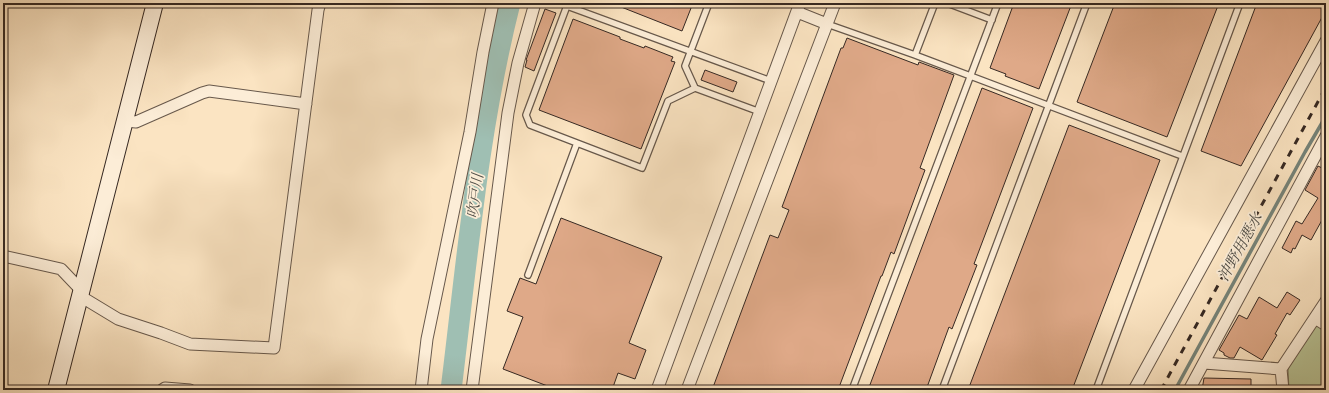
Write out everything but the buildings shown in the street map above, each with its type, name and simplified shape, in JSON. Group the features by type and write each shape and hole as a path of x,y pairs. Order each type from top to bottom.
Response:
{"street":[{"path":"56,390 156,3"},
{"path":"3,256 62,269 80,293 118,319 190,344 274,348 320,3"},
{"path":"421,390 427,339 470,132 493,3"},
{"path":"472,390 508,113 518,63 535,3"},
{"path":"687,390 835,3"},
{"path":"657,390 798,8 827,24"},
{"path":"1134,390 1326,41"},
{"path":"125,121 136,122 209,91 306,104"},
{"path":"1189,390 1322,151 1326,136"},
{"path":"1283,390 1281,369 1326,300"},
{"path":"1315,318 1326,325"},
{"path":"1204,363 1281,369"},
{"path":"162,390 165,388 190,390"}],"lane":[{"path":"709,3 685,66 695,88 760,112"},
{"path":"915,55 935,3"},
{"path":"947,3 992,20"},
{"path":"852,390 998,3"},
{"path":"942,390 1087,3"},
{"path":"1096,390 1240,3"},
{"path":"695,88 668,101 642,168 530,125 526,115 567,5 771,81"},
{"path":"827,24 915,55 1182,156"},
{"path":"528,275 577,143"}],"green space":[{"path":"1315,326 1321,326 1326,329 1326,390 1289,390 1288,369"}],"waterway":[{"name":"吹戸川","path":"451,390 481,147 499,51 510,3"},
{"name":"沖野用悪水","path":"1175,390 1326,116"}],"railway":[{"path":"1161,390 1326,87"}]}
